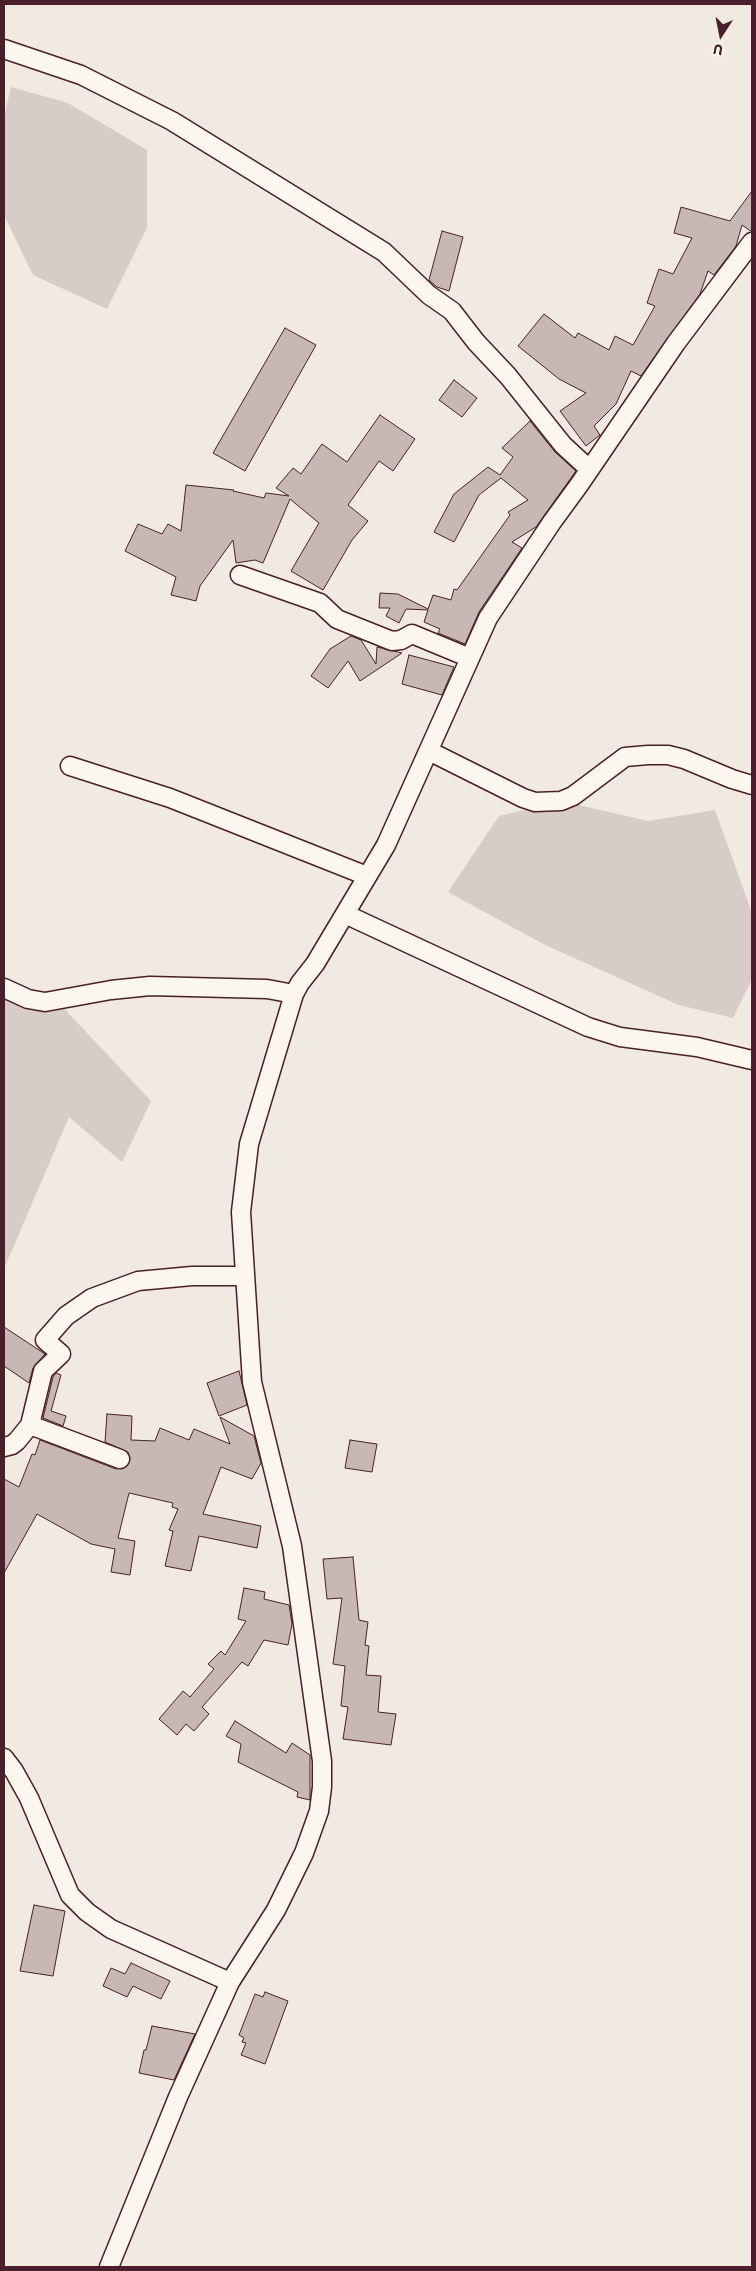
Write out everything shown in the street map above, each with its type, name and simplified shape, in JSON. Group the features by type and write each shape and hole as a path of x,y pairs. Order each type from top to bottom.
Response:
{"street":[{"path":"4,49 80,75 172,121 384,252 429,295 452,311 476,342 508,376 563,445 589,469"},
{"path":"109,2267 178,2097 230,1982 276,1910 304,1853 319,1811 322,1787 322,1761 312,1678 292,1546 252,1382 243,1276 241,1212 249,1144 294,994 386,845 488,618 502,595 676,343 752,242"},
{"path":"240,575 320,603 337,619 392,641 412,634 470,658"},
{"path":"428,751 523,798 535,802 561,801 573,796 625,757 648,755 668,755 684,759 732,779 752,785"},
{"path":"70,766 170,798 368,876"},
{"path":"344,914 588,1028 620,1037 698,1047 752,1060"},
{"path":"4,988 28,999 46,1002 111,990 150,986 267,988 294,994"},
{"path":"4,1447 18,1441 30,1425 43,1371 60,1354 45,1340 72,1311 92,1298 138,1280 192,1276 243,1276"},
{"path":"30,1425 120,1459"},
{"path":"4,1758 14,1771 29,1798 70,1895 87,1912 111,1929 230,1982"}],"shaded area":[{"path":"11,87 68,103 147,150 147,228 107,309 33,275 4,215 4,117"},
{"path":"561,801 648,821 715,810 752,913 752,979 733,1018 679,1005 545,945 448,892 499,816"},
{"path":"4,994 57,1001 151,1101 122,1162 69,1117 4,1269"}],"building":[{"path":"752,191 752,232 742,225 736,246 714,275 708,271 700,294 641,376 631,371 616,404 594,426 600,435 586,446 560,411 586,393 559,379 518,346 544,314 575,338 578,333 609,350 615,336 633,345 655,306 647,303 659,269 673,274 692,238 674,233 681,207 730,221"},
{"path":"442,231 463,237 449,291 437,287 429,280"},
{"path":"285,328 316,345 245,471 213,453"},
{"path":"454,380 477,398 462,417 439,400"},
{"path":"380,415 415,439 393,471 379,461 348,505 368,521 352,540 323,590 291,571 319,523 290,499 263,563 255,560 236,563 233,540 200,586 196,601 171,595 176,577 125,551 138,524 162,534 168,524 181,531 186,485 234,490 264,498 266,493 289,496 276,488 293,468 301,474 322,444 347,462"},
{"path":"530,421 555,452 576,471 536,527 512,542 522,548 479,612 465,644 438,633 440,629 424,622 428,610 406,609 399,623 386,616 390,608 379,608 380,593 398,594 428,609 433,595 451,600 454,589 457,590 510,515 508,512 528,500 501,478 479,495 454,542 434,532 454,494 488,467 500,475 513,457 502,448"},
{"path":"351,636 361,640 376,664 377,647 402,653 360,681 348,661 328,688 311,676 330,649"},
{"path":"409,655 454,667 442,695 402,684"},
{"path":"4,1327 45,1354 33,1368 29,1383 4,1366"},
{"path":"239,1371 247,1405 219,1416 207,1383"},
{"path":"56,1373 61,1375 51,1411 66,1416 63,1426 43,1418 53,1377"},
{"path":"107,1414 132,1416 131,1440 155,1441 160,1428 189,1440 194,1429 230,1444 220,1417 254,1436 261,1463 252,1479 221,1467 203,1514 261,1526 257,1548 199,1536 191,1571 165,1566 173,1531 169,1530 178,1509 172,1507 173,1503 129,1493 118,1538 135,1541 130,1575 111,1572 115,1549 91,1544 37,1514 4,1573 4,1479 19,1487 32,1454 35,1455 40,1440 116,1469 126,1467 130,1458 128,1452 105,1442"},
{"path":"350,1440 377,1444 372,1472 345,1468"},
{"path":"353,1557 359,1620 368,1622 365,1645 369,1646 366,1675 381,1676 378,1712 396,1714 391,1745 343,1739 348,1707 341,1706 345,1666 333,1664 342,1598 327,1599 323,1559"},
{"path":"244,1588 265,1592 264,1599 289,1605 292,1624 288,1645 264,1640 248,1666 242,1662 202,1707 209,1714 194,1731 186,1724 177,1735 159,1719 183,1691 190,1697 214,1669 208,1664 221,1651 225,1655 246,1621 238,1619"},
{"path":"235,1721 286,1753 292,1743 310,1755 310,1800 297,1797 298,1792 238,1762 241,1744 226,1736"},
{"path":"34,1905 65,1911 53,1976 20,1971"},
{"path":"131,1963 170,1981 161,1999 133,1986 127,1997 103,1986 111,1968 125,1974"},
{"path":"265,1992 288,2001 265,2064 241,2055 246,2043 242,2042 244,2038 239,2035 255,1994 263,1997"},
{"path":"152,2026 195,2034 174,2080 139,2073"}]}
